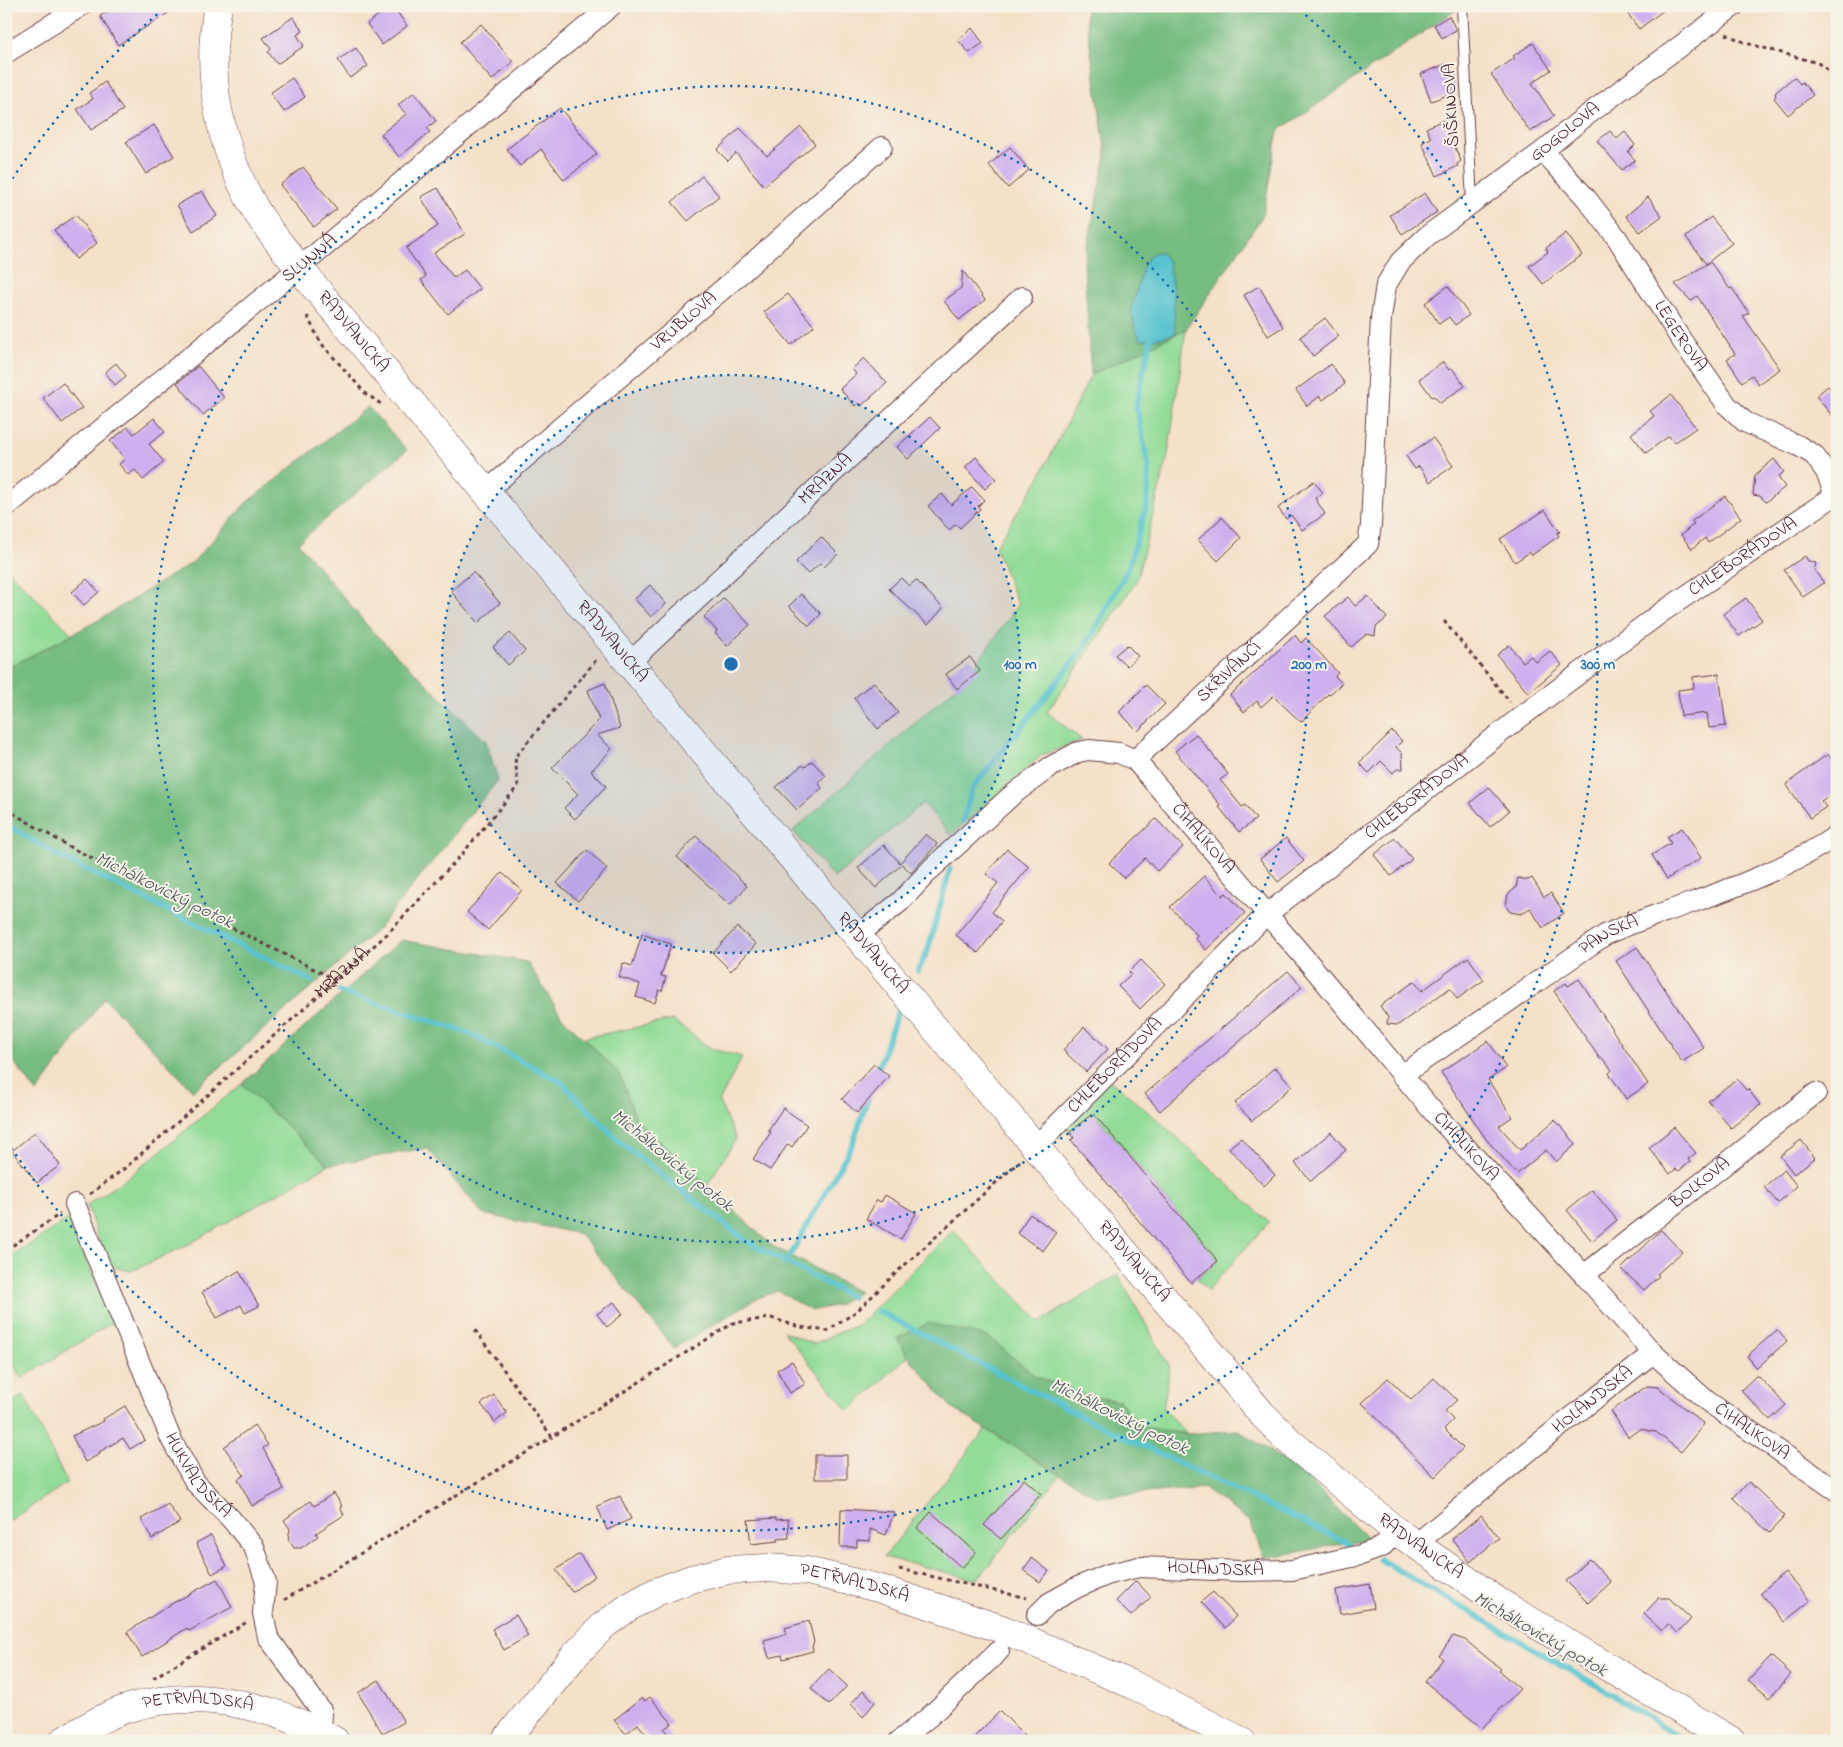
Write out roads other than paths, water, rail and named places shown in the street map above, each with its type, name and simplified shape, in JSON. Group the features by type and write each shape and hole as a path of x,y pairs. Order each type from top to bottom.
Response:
{"street":[{"path":"6,53 81,6"},
{"name":"RADVANICKÁ","path":"218,6 214,42 214,74 220,121 234,168 253,206 299,268 484,492 1263,1415 1289,1441 1406,1537 1502,1604 1732,1741"},
{"name":"SLUNNÁ","path":"6,507 299,268 611,6"},
{"name":"GOGOLOVA","path":"1400,262 1427,236 1543,151 1589,114 1734,6"},
{"name":"VRUBLOVA","path":"484,492 730,283 882,147"},
{"name":"LEGEROVA","path":"1543,151 1586,198 1617,238 1680,338 1726,405 1745,422 1799,446 1814,455 1826,472 1836,494"},
{"name":"SKŘIVÁNČÍ","path":"1135,760 1368,544 1371,525 1381,318 1386,285 1400,262"},
{"name":"MRAZNÁ","path":"629,663 1022,297"},
{"name":"CHLEBORÁDOVA","path":"1035,1147 1267,914 1522,716 1662,612 1836,494"},
{"path":"858,935 900,902 932,868 1011,796 1050,766 1078,752 1090,750 1119,753 1135,760"},
{"name":"ČIHALÍKOVA","path":"1135,760 1435,1114 1584,1275 1653,1353 1707,1401 1837,1491"},
{"name":"PANSKÁ","path":"1402,1075 1605,935 1630,923 1719,893 1781,867 1806,855 1837,835"},
{"name":"BOLKOVA","path":"1584,1275 1816,1093"},
{"name":"HUKVALDSKÁ","path":"75,1204 171,1439 195,1482 231,1519 254,1547 266,1582 263,1613 268,1637 322,1712 328,1737"},
{"name":"HOLANDSKÁ","path":"1037,1615 1049,1603 1078,1587 1117,1572 1139,1567 1241,1571 1292,1570 1361,1555 1382,1548 1406,1537 1534,1447 1653,1353"},
{"name":"PETŘVALDSKÁ","path":"504,1741 514,1732 575,1655 604,1625 629,1607 656,1592 691,1579 728,1570 768,1568 807,1571 878,1588 1002,1629 1133,1685 1240,1741"},
{"path":"899,1741 929,1717 999,1651"},
{"name":"PETŘVALDSKÁ","path":"63,1741 108,1716 132,1708 159,1702 189,1700 227,1701 250,1706 274,1713 328,1737"}],"lane":[{"name":"ŠIŠKINOVA","path":"1462,6 1472,202"}],"water":[{"path":"1159,251 1168,261 1174,294 1175,334 1141,340 1135,329 1131,310 1143,267 1150,255"}],"waterway":[{"path":"963,821 972,789 1084,648 1128,569 1147,505 1149,469 1136,405 1151,339"},
{"name":"Michálkovický potok","path":"6,824 60,857 312,981"},
{"path":"918,971 928,950 950,869"},
{"name":"Michálkovický potok","path":"339,991 471,1034 561,1082 621,1143 749,1243 852,1297"},
{"path":"876,1075 898,1011"},
{"path":"786,1263 853,1143 869,1095"},
{"name":"Michálkovický potok","path":"878,1311 1089,1420 1350,1544"},
{"name":"Michálkovický potok","path":"1379,1559 1596,1685 1685,1741"}]}
